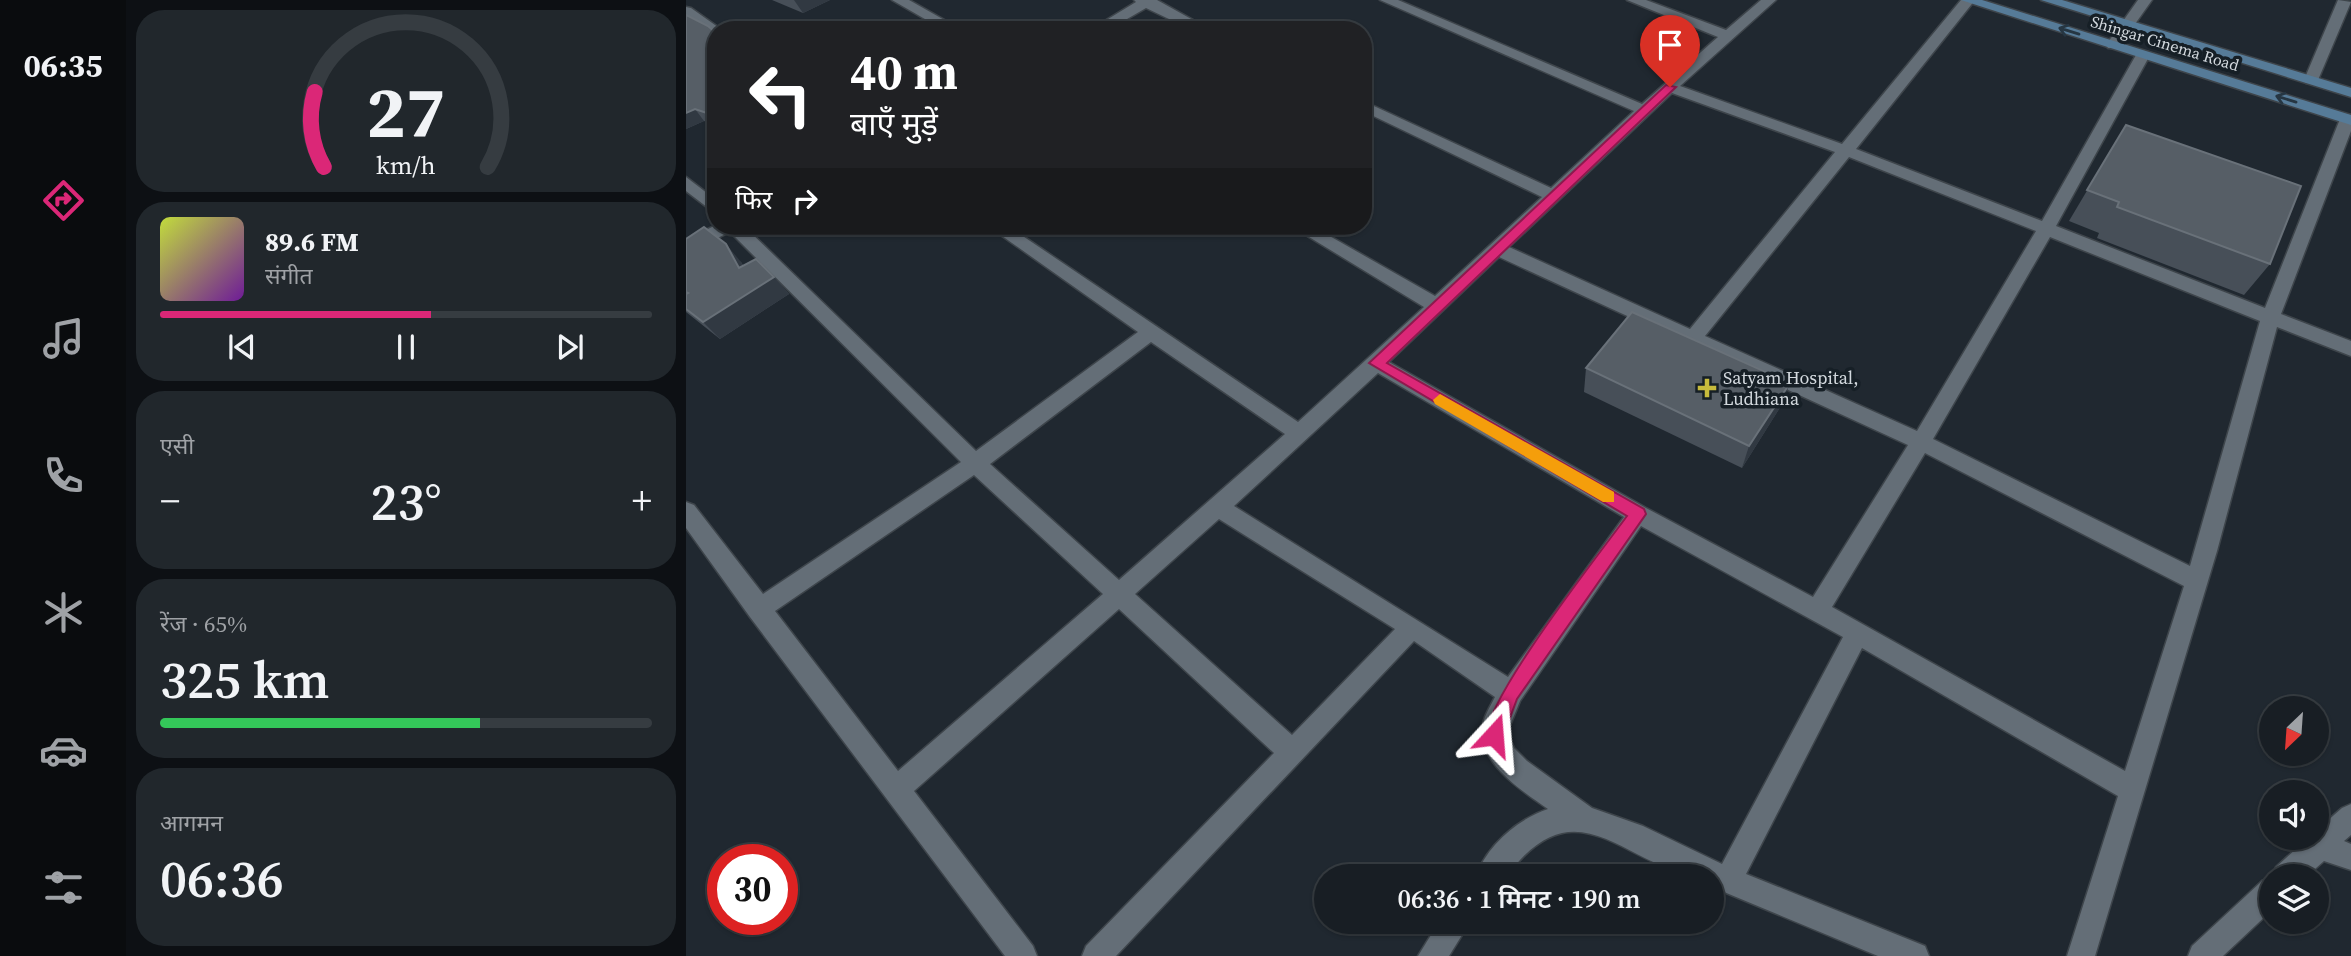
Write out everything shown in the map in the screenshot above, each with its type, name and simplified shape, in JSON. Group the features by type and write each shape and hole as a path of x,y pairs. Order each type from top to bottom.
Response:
{"street":[{"path":"899,0 938,21"},
{"path":"1387,0 1644,110"},
{"path":"1634,0 1728,36"},
{"path":"897,789 1218,507 1377,363 1644,110 1769,0"},
{"path":"1693,338 1968,0"},
{"name":"Shingar Cinema Road","path":"1968,0 2349,119"},
{"name":"Shingar Cinema Road","path":"2048,0 2351,93"},
{"path":"2113,45 2145,0"},
{"path":"2311,80 2345,0"},
{"path":"1112,21 1146,1 1186,21"},
{"path":"686,10 707,25"},
{"path":"1817,611 1923,443 2047,230 2143,55"},
{"path":"1670,87 1847,151 2351,349"},
{"path":"1372,109 1553,196"},
{"path":"2081,956 2197,581 2270,318 2349,119"},
{"path":"686,183 707,201"},
{"path":"686,247 710,235"},
{"path":"743,235 975,463 1117,596 1292,752"},
{"path":"1009,235 1299,433"},
{"path":"1315,235 1436,305"},
{"path":"1498,249 1923,443 2197,581"},
{"path":"758,610 975,463 1152,332"},
{"path":"1377,363 1638,514 1817,611 2133,790"},
{"path":"1218,507 1412,627 1511,693"},
{"path":"686,511 758,610 1023,956"},
{"path":"1588,821 1511,765 1499,751 1494,735 1496,722 1511,693 1638,514"},
{"path":"1096,956 1412,627"},
{"path":"1728,880 1858,634"},
{"path":"2329,837 2351,817"},
{"path":"1499,864 1523,834 1544,824 1568,819 1588,821 1620,830 1728,880 1915,956"},
{"path":"2329,849 2351,857"},
{"path":"2300,864 2315,850"},
{"path":"2202,956 2259,903"},
{"path":"1432,956 1448,934"}],"building":[{"path":"686,15 707,26 707,113 695,109 686,113"},
{"path":"2126,125 2301,186 2270,264 2117,207 2119,202 2087,190"},
{"path":"704,227 707,235 714,235 726,244 739,268 756,259 774,277 703,322 686,309 686,239"},
{"path":"1632,312 1790,383 1749,446 1586,368"}],"slow traffic":[{"path":"1440,400 1609,497"}],"place":[{"name":"Satyam Hospital, Ludhiana","path":"1707,388"}],"route":[{"path":"1494,735 1496,722 1511,693 1638,514 1377,363 1670,87"}]}
